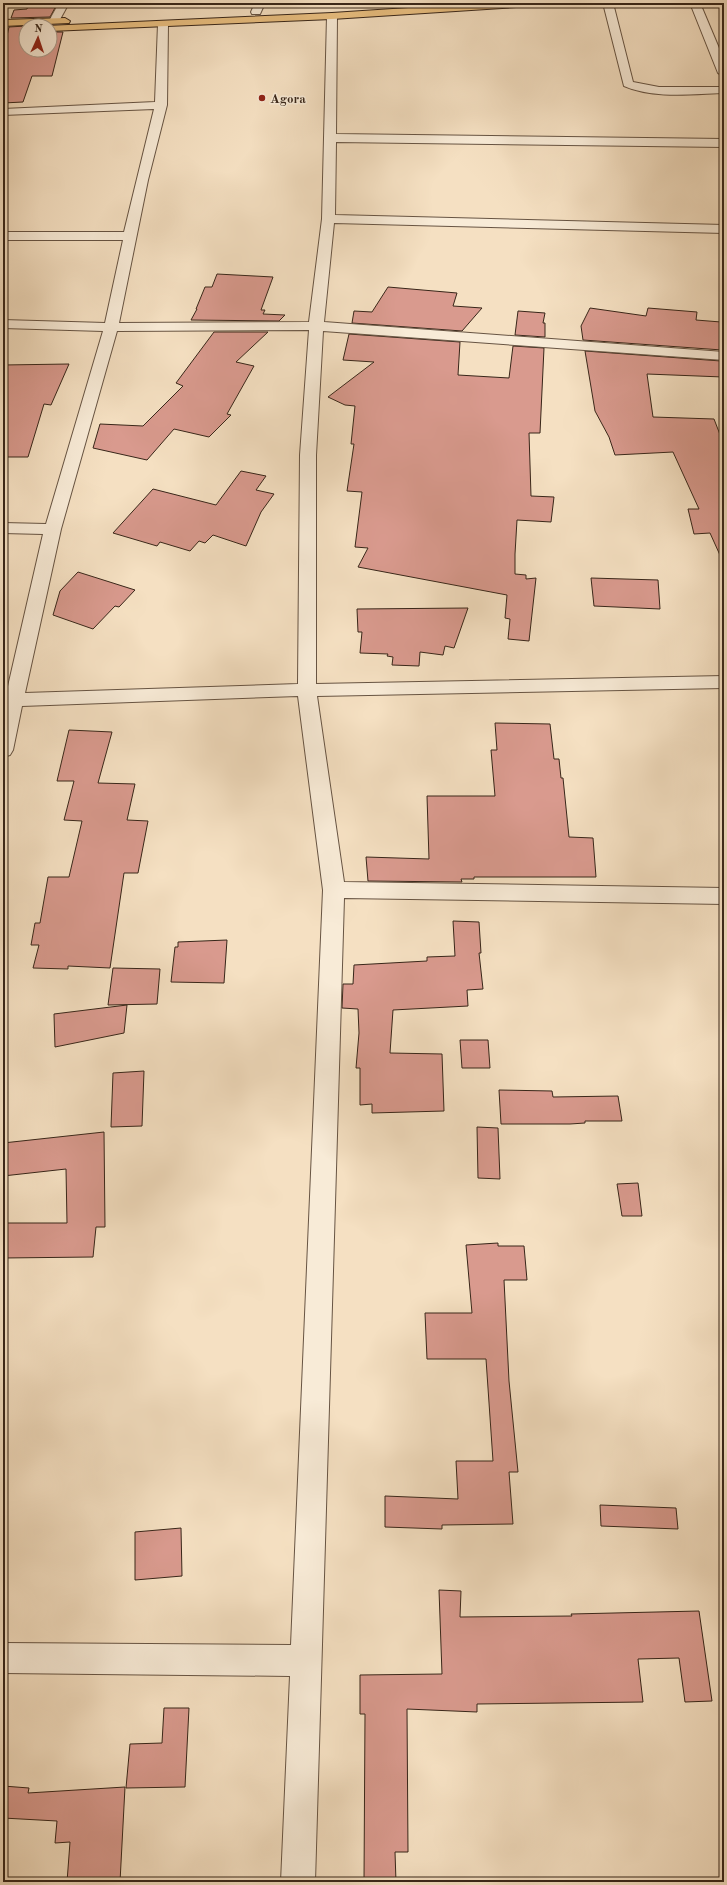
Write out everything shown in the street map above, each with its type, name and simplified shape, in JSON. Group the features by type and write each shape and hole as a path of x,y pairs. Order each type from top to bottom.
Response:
{"highway":[{"path":"58,24 258,7 426,3"},
{"path":"58,25 163,24 332,16 532,3"},
{"path":"3,23 18,24"},
{"path":"3,30 18,29"}],"street":[{"path":"56,18 64,3"},
{"path":"608,3 628,84 633,88 724,90"},
{"path":"695,3 724,73"},
{"path":"298,1882 334,890 307,690 308,455 316,326 328,219 332,16"},
{"path":"3,750 53,529 111,327 129,236 161,105 163,24"},
{"path":"3,112 161,105"},
{"path":"330,138 724,143"},
{"path":"328,219 724,229"},
{"path":"3,236 129,236"},
{"path":"3,324 111,327 316,326 724,356"},
{"path":"3,528 53,529"},
{"path":"15,700 307,690 724,682"},
{"path":"334,890 724,896"},
{"path":"3,1658 306,1661"}],"building":[{"path":"28,6 56,6 50,17 11,18 14,10 27,9"},
{"path":"18,26 18,58 56,58 52,76 32,76 23,102 3,103 3,53 9,27"},
{"path":"58,32 63,32 58,52"},
{"path":"217,274 273,277 261,310 265,310 263,314 285,315 279,321 191,320 197,309 205,287 212,287"},
{"path":"388,287 457,293 453,306 482,308 462,331 352,323 354,311 372,312"},
{"path":"590,308 646,316 648,308 697,312 696,320 721,322 722,350 583,340 581,326"},
{"path":"518,311 545,313 543,323 545,323 545,337 515,335"},
{"path":"214,332 268,332 236,362 254,366 227,414 231,415 209,437 174,429 147,460 93,448 100,424 143,426 183,386 176,383"},
{"path":"349,334 460,342 458,375 509,378 513,346 544,348 540,433 529,433 531,496 554,497 551,522 517,520 515,554 515,574 526,575 526,579 536,578 529,641 508,639 510,619 505,618 507,595 358,567 368,548 355,547 362,492 347,491 354,444 351,444 355,406 345,405 328,397 374,362 343,360"},
{"path":"585,351 721,361 723,377 647,374 653,417 714,419 724,445 724,478 721,478 724,486 724,564 710,533 694,534 688,509 699,509 673,452 615,455 609,437 595,411"},
{"path":"69,364 51,405 44,404 28,457 3,457 3,365"},
{"path":"241,471 266,476 256,490 274,494 261,512 246,546 213,535 205,543 199,541 190,551 160,542 157,546 113,533 153,489 216,505"},
{"path":"78,572 135,590 119,607 115,606 93,629 53,615 60,591"},
{"path":"591,578 658,580 660,609 594,606"},
{"path":"468,608 454,648 445,646 443,655 420,652 419,666 392,665 393,657 387,656 388,654 360,653 362,632 358,632 357,609"},
{"path":"495,723 550,724 554,759 559,759 561,778 563,778 569,837 593,838 596,877 474,877 474,879 461,879 462,882 368,881 366,857 429,859 427,796 495,796 491,750 497,750"},
{"path":"69,730 112,732 98,783 135,784 127,820 148,821 138,873 124,873 110,968 68,966 68,969 33,968 39,945 31,945 35,923 40,923 48,877 69,877 82,821 64,820 74,781 57,781"},
{"path":"453,921 479,922 481,953 479,953 483,989 467,990 468,1006 393,1010 390,1053 442,1054 444,1111 372,1113 372,1104 360,1105 360,1068 356,1068 359,1033 358,1009 342,1008 343,984 353,984 354,965 427,961 427,957 455,956"},
{"path":"227,940 224,983 171,982 175,947 178,947 178,942"},
{"path":"113,968 160,969 157,1004 108,1005"},
{"path":"127,1005 124,1033 55,1047 54,1014"},
{"path":"460,1040 488,1040 490,1068 462,1068"},
{"path":"144,1071 142,1126 111,1127 113,1073"},
{"path":"499,1090 552,1091 553,1097 618,1096 622,1121 585,1121 585,1123 570,1124 501,1124"},
{"path":"477,1127 498,1128 500,1179 478,1178"},
{"path":"104,1132 105,1227 96,1227 93,1257 3,1258 3,1223 67,1223 66,1169 3,1176 3,1143"},
{"path":"638,1183 642,1216 622,1216 617,1184"},
{"path":"498,1243 498,1246 524,1246 527,1280 504,1280 509,1381 518,1472 509,1472 513,1524 442,1525 442,1529 385,1527 385,1496 458,1499 456,1461 493,1461 486,1359 427,1359 425,1313 472,1313 466,1245"},
{"path":"600,1505 676,1508 678,1529 601,1526"},
{"path":"181,1528 182,1576 135,1580 135,1532"},
{"path":"439,1590 461,1591 460,1617 572,1616 571,1614 699,1611 712,1701 685,1702 679,1658 638,1659 643,1702 477,1704 477,1712 407,1709 408,1852 395,1852 396,1882 364,1881 365,1714 360,1714 360,1675 442,1674"},
{"path":"164,1708 189,1708 185,1787 126,1788 130,1744 162,1743"},
{"path":"3,1786 29,1788 28,1793 125,1787 120,1882 67,1882 70,1842 55,1843 57,1821 3,1818"}],"place":[{"name":"Agora","path":"262,98"}]}
